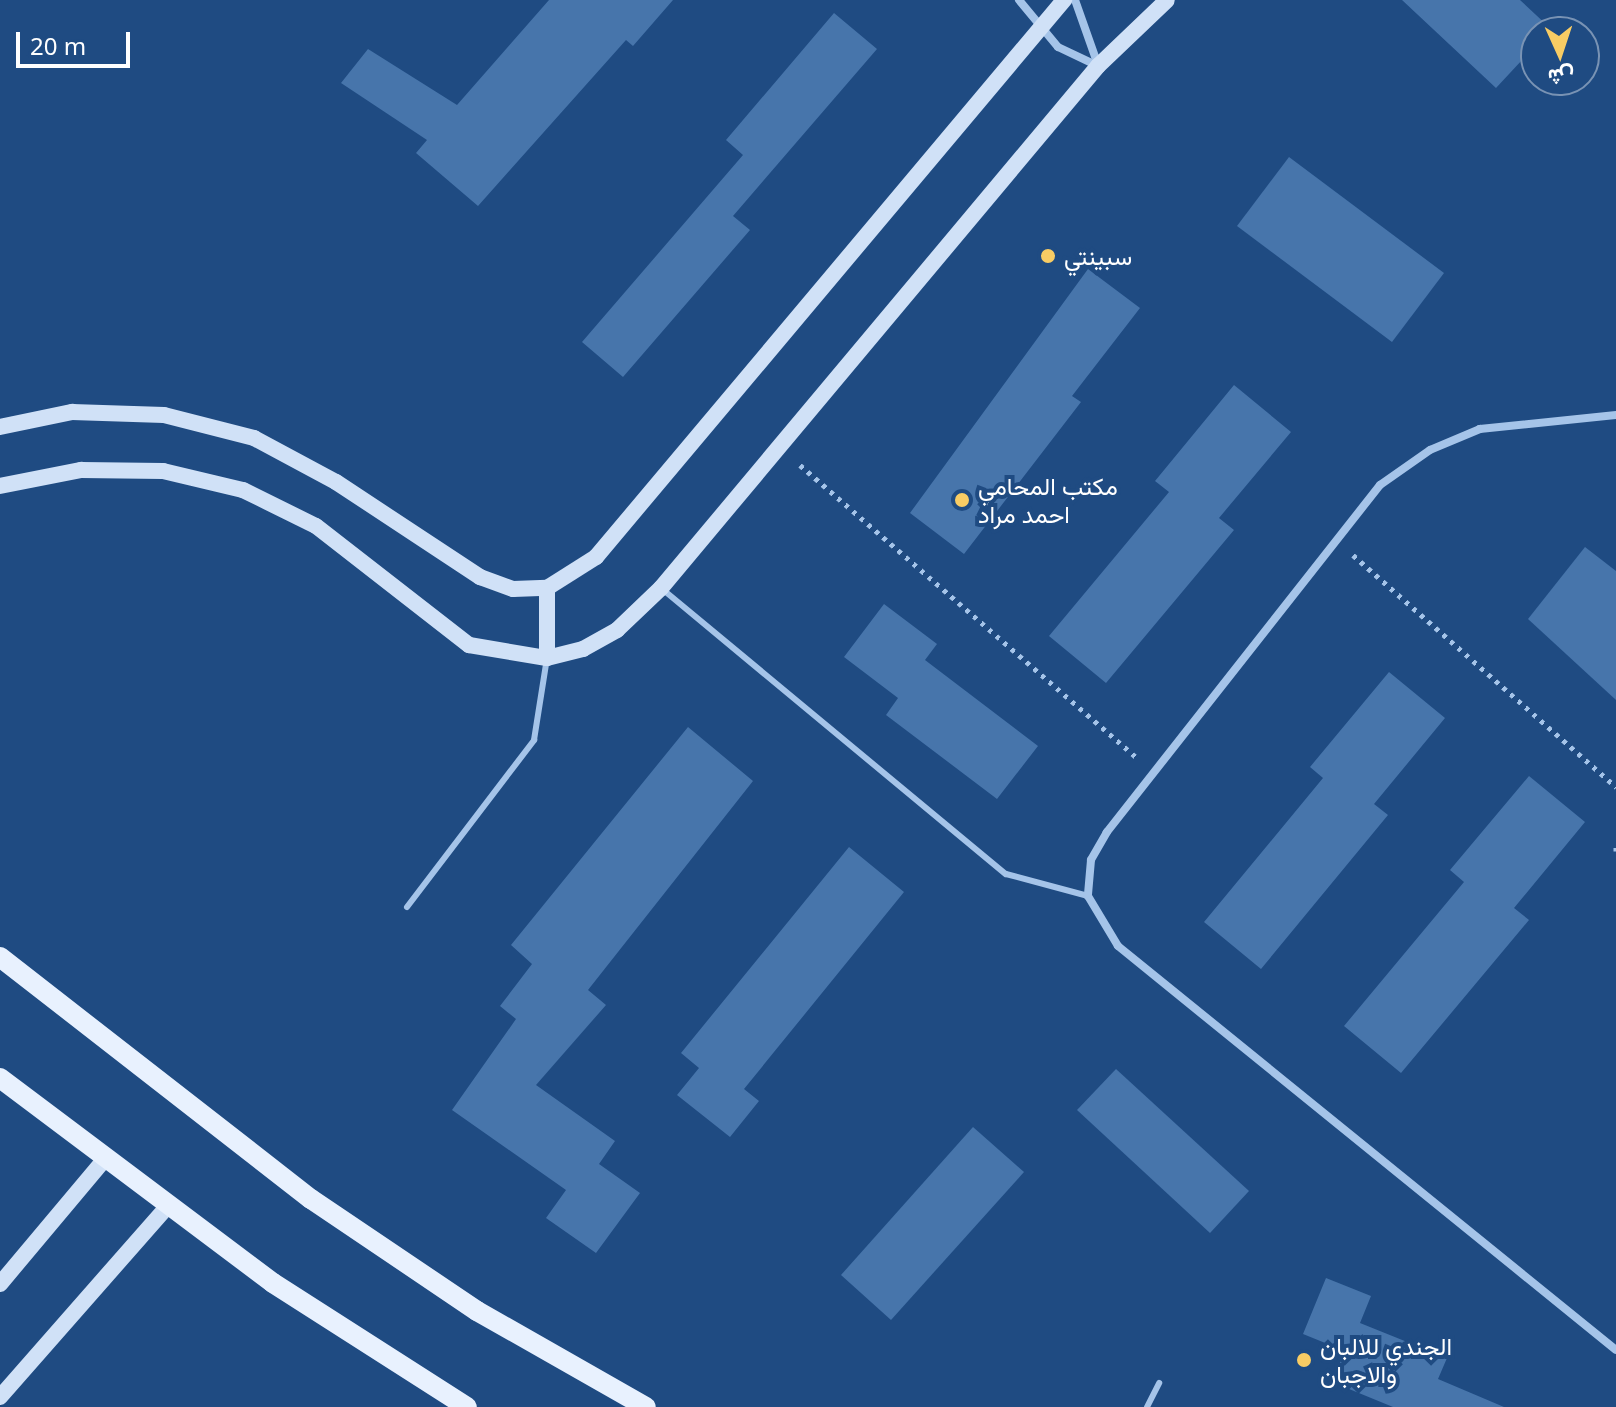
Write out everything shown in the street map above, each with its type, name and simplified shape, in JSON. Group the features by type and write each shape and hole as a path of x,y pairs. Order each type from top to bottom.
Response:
{"main road":[{"path":"0,427 72,412 164,415 254,438 336,482 480,577 513,589 547,588 596,557 1064,0"},
{"path":"0,486 81,470 163,471 243,490 316,526 469,645 547,658 617,630 661,588 782,450 1098,66 1167,0"},
{"path":"547,588 547,658"},
{"path":"0,957 311,1199 477,1311 646,1407"},
{"path":"0,1078 167,1207 467,1407"},
{"path":"0,1284 105,1159"},
{"path":"0,1397 167,1207"}],"street":[{"path":"1019,0 1040,29 1098,66"},
{"path":"1075,0 1098,66"},
{"path":"1616,415 1480,429 1430,450 1380,485 1333,537 1152,771 1091,860 1088,896 1118,946 1616,1350"}],"lane":[{"path":"661,588 1006,874 1088,896"},
{"path":"407,907 534,740 547,658"},
{"path":"1147,1407 1159,1383"}],"path":[{"path":"782,450 1152,771"},
{"path":"1333,537 1616,787"}],"building":[{"path":"549,0 673,0 633,46 626,40 478,206 416,153 427,140 341,83 368,49 457,105"},
{"path":"1402,0 1520,0 1537,16 1520,16 1520,62 1496,88"},
{"path":"834,13 877,49 733,216 750,230 623,377 582,342 743,155 726,140"},
{"path":"1289,157 1444,273 1392,342 1237,226"},
{"path":"1088,269 1140,308 1072,396 1081,402 964,554 910,513"},
{"path":"1234,385 1291,432 1219,518 1234,530 1106,683 1049,636 1169,492 1155,481"},
{"path":"1585,547 1616,571 1616,700 1528,619"},
{"path":"884,604 937,644 925,660 1038,746 997,799 886,715 898,698 844,657"},
{"path":"1389,672 1445,718 1374,804 1388,815 1261,969 1204,922 1323,778 1310,767"},
{"path":"688,727 753,781 588,990 606,1005 536,1085 615,1141 599,1164 640,1193 596,1253 546,1218 566,1190 452,1110 516,1019 500,1006 532,964 511,945"},
{"path":"1529,776 1585,822 1514,908 1529,920 1401,1073 1344,1026 1464,882 1450,870"},
{"path":"849,847 904,892 744,1089 759,1101 730,1137 677,1095 699,1068 681,1053"},
{"path":"1116,1069 1249,1191 1210,1233 1077,1110"},
{"path":"973,1127 1024,1172 891,1320 841,1275"},
{"path":"1326,1278 1371,1296 1360,1323 1447,1358 1438,1379 1504,1407 1393,1407 1332,1382 1345,1351 1303,1334"}],"place":[{"name":"سبينتي","path":"1048,256"},
{"name":"مكتب المحامي احمد مراد","path":"962,500"},
{"name":"الجندي للالبان والاجبان","path":"1304,1360"}]}
